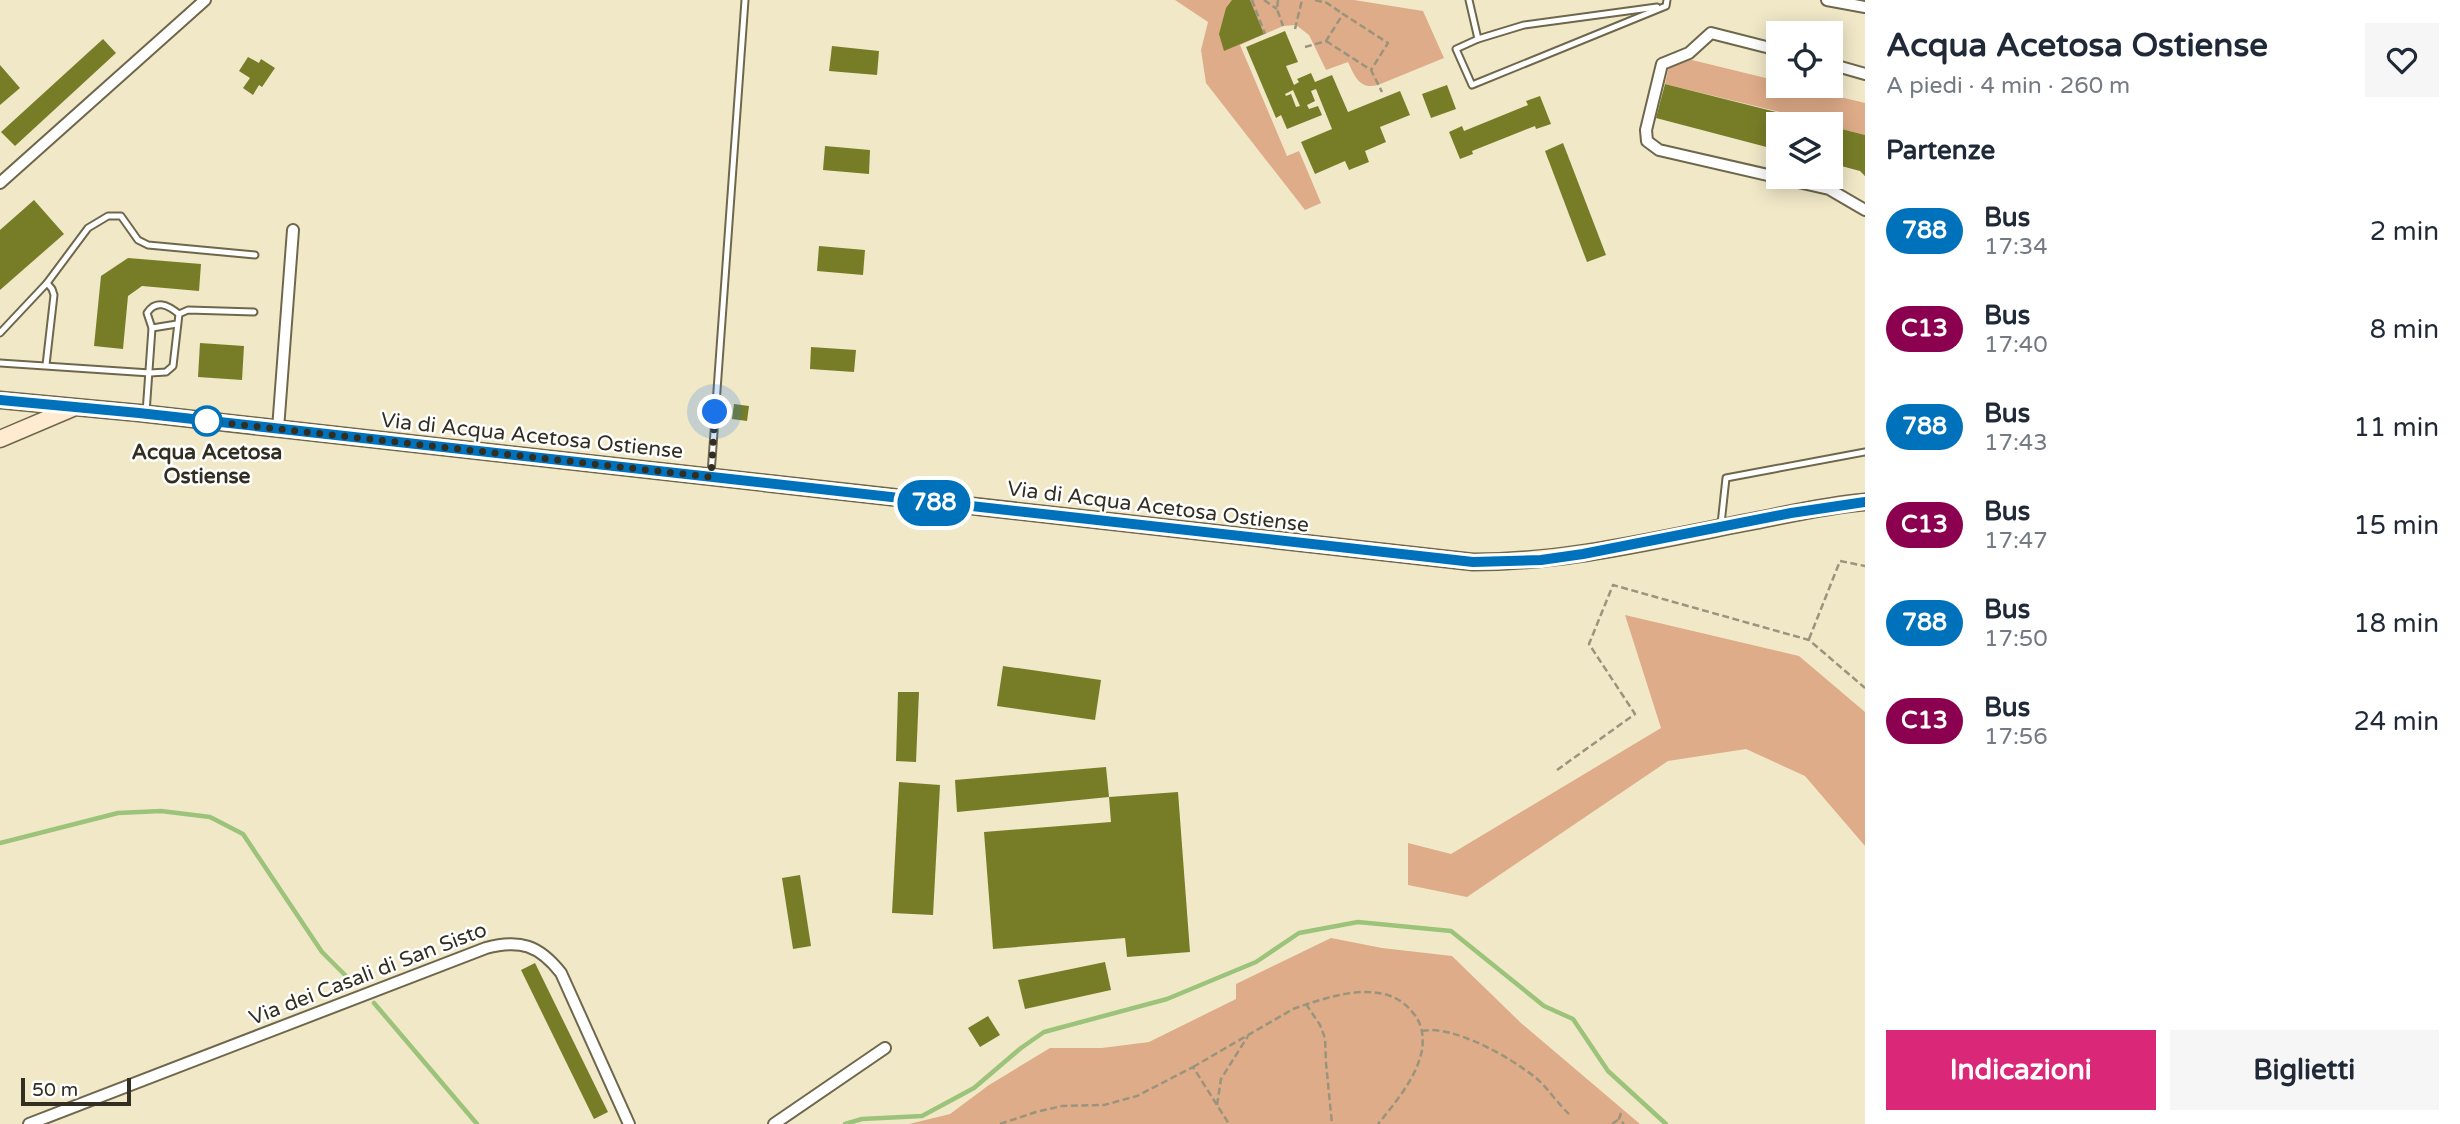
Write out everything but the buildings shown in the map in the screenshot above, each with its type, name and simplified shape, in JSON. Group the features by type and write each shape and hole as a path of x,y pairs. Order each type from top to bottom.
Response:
{"street":[{"path":"0,183 205,0"},
{"path":"1827,0 1865,7"},
{"path":"1766,47 1711,33 1689,53 1662,64 1646,130 1650,145 1659,150 1829,189 1865,210"},
{"path":"1843,68 1865,74"},
{"path":"278,429 293,230"},
{"name":"Via di Acqua Acetosa Ostiense","path":"0,400 1473,562 1562,557 1865,502"},
{"path":"0,439 75,407"},
{"name":"Via dei Casali di San Sisto","path":"29,1124 460,958 503,944 520,944 536,949 550,959 561,973 629,1124"},
{"path":"775,1124 885,1048"}],"lane":[{"path":"711,477 744,0"},
{"path":"1469,0 1478,39"},
{"path":"1666,3 1472,85 1456,49 1478,39 1524,25 1666,3"},
{"path":"0,333 47,283 88,228 108,216 121,216 138,240 148,245 255,255"},
{"path":"46,365 54,295 47,283"},
{"path":"146,414 152,328 146,313 150,307 158,304 165,305 179,314"},
{"path":"179,314 188,310 254,312"},
{"path":"0,363 166,372 173,366 179,314"},
{"path":"152,328 177,324"},
{"path":"1721,527 1726,478 1865,452"}],"path":[{"path":"1252,0 1265,34"},
{"path":"1264,0 1277,9"},
{"path":"1278,0 1277,9 1283,26"},
{"path":"1295,29 1302,0"},
{"path":"1315,0 1328,2 1388,43 1371,70"},
{"path":"1305,47 1326,41 1343,14"},
{"path":"1326,41 1371,70 1382,92"},
{"path":"1809,640 1840,561 1865,566"},
{"path":"1557,770 1635,714 1589,644 1613,585 1809,640 1865,688"},
{"path":"1000,1124 1035,1111 1062,1106 1104,1105 1137,1096 1223,1052 1306,1004 1330,996 1373,991 1392,996 1406,1004 1417,1017 1422,1031 1422,1051 1410,1079 1378,1124"},
{"path":"1306,1004 1325,1038 1332,1124"},
{"path":"1422,1031 1430,1029 1492,1048 1538,1079 1569,1114"},
{"path":"1217,1105 1221,1079 1250,1034"},
{"path":"1193,1068 1229,1124"},
{"path":"1612,1124 1619,1119 1621,1113"},
{"path":"1619,1119 1624,1124"}],"shaded area":[{"path":"1175,0 1354,0 1423,11 1444,58 1378,85 1367,86 1359,81 1348,62 1326,70 1309,35 1296,25 1283,26 1240,45 1287,156 1299,151 1321,203 1305,210 1206,83 1201,50 1208,22"},
{"path":"1688,59 1766,78 1766,98 1843,98 1865,103 1865,135 1843,129 1843,112 1780,112 1665,84 1669,66"},
{"path":"1625,615 1799,656 1865,712 1865,846 1805,776 1746,749 1668,761 1467,897 1408,885 1408,843 1451,854 1661,728"},
{"path":"1331,938 1382,948 1452,956 1521,1023 1640,1124 909,1124 950,1114 989,1085 1050,1048 1102,1048 1149,1042 1236,999 1236,984"}],"waterway":[{"path":"0,843 118,813 161,811 210,817 243,834 322,952 355,985"},
{"path":"845,1124 862,1119 922,1116 974,1088 1044,1032 1167,999 1256,962 1299,933 1358,922 1451,931 1544,1006 1573,1019 1608,1071 1666,1124"},
{"path":"374,1003 477,1124"}],"bus line":[{"name":"788","path":"0,400 139,413 1473,562 1541,560 1583,554 1791,513 1865,502"}],"place":[{"name":"Acqua Acetosa Ostiense","path":"207,421"}],"route":[{"path":"207,421 711,477 715,412"}]}
